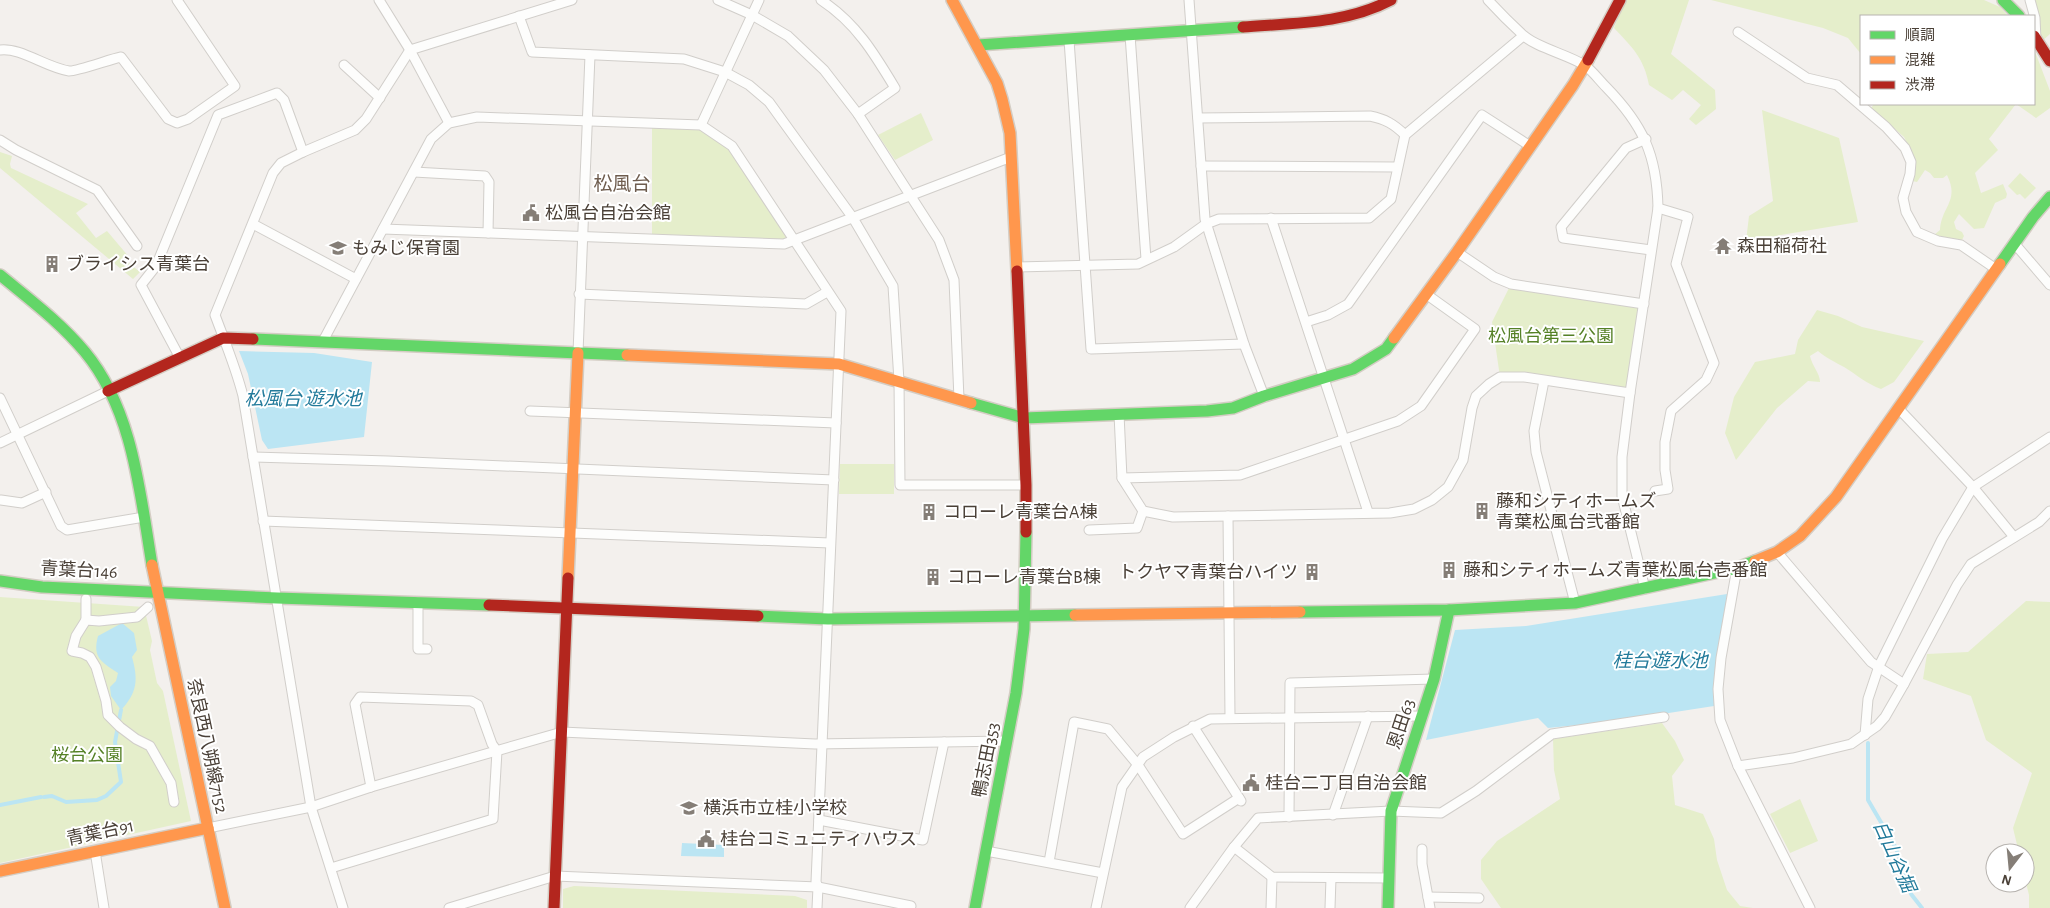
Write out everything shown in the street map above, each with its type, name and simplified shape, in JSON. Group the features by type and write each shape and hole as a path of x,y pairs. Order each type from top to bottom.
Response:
{"street":[{"path":"0,50 10,48 33,60 71,72 121,57 168,119 177,124 188,119 234,86 177,0"},
{"path":"379,0 410,50 449,123"},
{"path":"343,908 311,807 243,396 237,371 215,315 254,224 273,173 281,164 303,152 355,130 366,120 410,50 572,0"},
{"path":"718,0 752,15 788,36 824,70 858,114 939,240 954,280 959,399"},
{"path":"701,125 759,0"},
{"path":"821,0 838,11 870,46 895,88 858,114"},
{"name":"鴨志田353","path":"952,0 978,45 1002,98 1010,133 1026,485 1024,617 1016,693 975,908"},
{"path":"1189,0 1206,224 1244,344 1264,396"},
{"path":"978,45 1325,21 1374,9 1391,0"},
{"path":"1488,0 1523,36 1585,66 1621,102 1646,139 1658,183 1658,208 1622,457 1622,496 1645,588"},
{"path":"0,443 224,338 839,364 1024,418 1207,411 1233,408 1264,396 1353,369 1386,349 1457,252 1585,66 1620,0"},
{"path":"2003,0 2018,15"},
{"path":"2030,0 2036,18 2035,38 2050,61"},
{"path":"519,16 532,52 684,60 725,72 749,86 769,102 852,218 893,286 898,381 900,485 1026,485"},
{"path":"1738,32 1807,78 1837,85 1860,105"},
{"path":"1130,35 1146,259"},
{"path":"1017,267 1138,264 1174,247 1206,224 1219,219 1369,218 1391,199 1405,135 1523,36"},
{"path":"1069,40 1091,349 1244,344"},
{"path":"554,908 590,55"},
{"path":"344,65 380,98"},
{"path":"180,358 141,285 156,266 218,115 277,93 284,100 303,152"},
{"path":"1860,105 1886,127 1905,148 1911,162 1910,174 1903,198 1906,212 1917,232 1938,241 1961,245 1996,269"},
{"path":"1306,322 1328,316 1348,304 1482,115 1530,146"},
{"path":"1198,118 1370,116 1382,118 1396,126 1405,135"},
{"path":"323,341 431,139 449,123 476,117 701,125 732,146 841,311 816,882 818,887 817,908"},
{"path":"1646,139 1626,148 1561,227 1563,238 1651,250"},
{"path":"0,140 16,150 98,190 137,246"},
{"path":"383,229 784,244 912,196 1011,156"},
{"path":"1201,166 1397,167"},
{"path":"414,172 485,176 489,182 488,233"},
{"name":"青葉台146","path":"0,581 42,587 277,598 828,619 1449,610 1575,603 1737,568 1776,552 1800,536 1819,518 1836,497 2014,243 2050,197"},
{"path":"1655,490 1668,489 1665,470 1665,442 1671,411 1706,380 1714,363 1676,264 1688,217 1658,208"},
{"path":"1271,218 1368,512"},
{"path":"254,224 356,279"},
{"path":"2014,243 2050,285"},
{"path":"1457,252 1494,276 1511,284 1644,304"},
{"name":"奈良西八朔線7152","path":"0,275 45,313 72,340 94,365 118,408 134,462 157,592 225,908"},
{"path":"579,294 806,304 827,292"},
{"path":"1122,478 1240,475 1398,421 1421,406 1475,329 1426,294"},
{"path":"1119,414 1122,478 1144,511 1173,517 1390,513 1414,510 1432,500 1448,487 1463,460 1472,408 1476,396 1500,377 1524,377 1630,393"},
{"path":"1544,381 1534,431 1536,452 1575,603"},
{"path":"0,398 62,526 67,530 144,517"},
{"path":"1898,409 1973,487 2014,538"},
{"path":"530,411 836,423"},
{"path":"1864,735 1868,698 1879,666 1942,539 1973,487 2050,436"},
{"path":"253,457 574,468 834,480"},
{"path":"1,500 22,503 46,492"},
{"path":"1089,530 1137,528 1144,511"},
{"path":"1738,766 1793,758 1851,744 1877,726 1884,718 1904,684 1957,585 1971,564 2039,522 2050,511"},
{"path":"1228,516 1230,718"},
{"path":"263,521 830,543"},
{"path":"1776,552 1871,662 1904,684"},
{"path":"1737,568 1727,620 1718,689 1720,720 1738,766 1810,908"},
{"path":"86,599 86,620 76,636 72,651 90,657 96,667 106,700 108,715 136,739 150,746 171,783 174,802"},
{"path":"418,602 418,649"},
{"path":"86,620 98,621 137,617 148,607"},
{"name":"恩田63","path":"1388,908 1391,811 1434,679 1449,610"},
{"path":"1289,817 1288,717 1290,683 1434,679"},
{"path":"331,868 493,819 497,751 492,744 478,705 471,702 360,697 355,704 371,787"},
{"path":"1333,815 1368,716"},
{"path":"1096,908 1122,787 1143,757 1193,726 1210,719 1230,718 1421,716"},
{"path":"1190,908 1255,818 1391,811 1441,813 1476,790 1552,734 1664,717"},
{"path":"1049,862 1074,722 1108,729 1138,765 1182,834 1240,799 1193,726"},
{"path":"208,828 311,807 371,787 562,732 740,742 1007,741"},
{"path":"819,820 923,840 944,742"},
{"name":"青葉台91","path":"0,871 208,828"},
{"path":"1234,847 1272,877 1388,878"},
{"path":"1422,849 1422,864 1430,908"},
{"path":"95,851 104,908"},
{"path":"986,851 1103,873"},
{"path":"449,908 555,876 818,887 911,906 910,908"},
{"path":"1271,908 1272,877"},
{"path":"1330,908 1331,878"},
{"path":"1428,898 1479,898"}],"green space":[{"path":"1625,0 1689,0 1671,54 1715,90 1716,109 1696,125 1689,119 1701,105 1683,90 1672,100 1649,85 1640,60 1632,47 1614,28"},
{"path":"1711,0 1984,0 2000,7 2007,15 1860,15 1860,53 1848,38 1823,28"},
{"path":"2035,0 2050,0 2050,34 2041,42"},
{"path":"2035,52 2050,91 2050,108 2036,118 2017,105 2035,105"},
{"path":"1873,105 2015,105 1989,139 1998,150 1975,173 1981,193 2003,184 2007,194 2006,198 1995,203 1984,228 1974,229 1959,214 1954,222 1956,229 1962,232 1964,236 1961,242 1936,238 1934,235 1940,230 1943,215 1951,198 1952,191 1947,175 1943,178 1934,178 1925,170 1917,182 1912,181 1915,159 1904,137 1871,108"},
{"path":"1762,110 1839,138 1858,222 1746,241 1749,216 1773,201"},
{"path":"921,113 933,140 895,160 878,135"},
{"path":"652,125 701,125 732,146 794,240 652,239"},
{"path":"0,152 12,156 11,168 88,204 76,213 96,238 107,231 129,257 125,260 140,272 133,279 0,168"},
{"path":"2020,173 2036,188 2025,199 2020,194 2017,195 2008,186"},
{"name":"松風台第三公園","path":"1511,284 1644,304 1628,390 1500,377 1492,322"},
{"path":"1817,310 1838,316 1862,327 1924,341 1894,382 1881,389 1818,351 1810,356 1820,382 1808,381 1777,408 1736,460 1725,433 1734,397 1755,362 1795,354 1798,340"},
{"path":"840,464 894,464 894,494 839,494"},
{"name":"桜台公園","path":"0,597 144,607 152,641 150,650 157,683 163,691 191,821 0,863"},
{"path":"2026,601 2050,602 2050,908 2029,908 2028,893 2035,893 2035,843 2017,843 2013,828 2032,773 1986,740 1971,696 1923,679 1927,654 1968,652"},
{"path":"1662,723 1675,741 1684,760 1672,776 1675,805 1703,814 1714,839 1717,860 1727,890 1740,906 1753,908 1501,908 1481,879 1481,860 1497,841 1560,799 1554,770 1553,739"},
{"path":"1800,799 1818,841 1790,853 1770,814"},
{"path":"574,886 795,896 807,900 807,908 563,908 563,889"}],"water":[{"name":"松風台 遊水池","path":"239,351 314,353 372,362 364,437 268,449 262,440 248,374"},
{"name":"桂台遊水池","path":"1727,594 1714,706 1617,721 1548,728 1538,718 1426,740 1455,630 1526,626"},
{"path":"122,623 134,633 137,650 132,657 136,679 134,691 121,710 111,696 110,687 116,681 118,673 100,659 96,650 96,643 98,636"},
{"path":"682,843 724,845 724,857 681,856"}],"waterway":[{"path":"44,797 52,796 66,802 97,800 106,796 121,782 115,742 121,710"},
{"name":"白山谷掘","path":"1868,743 1868,800 1896,848 1911,894 1922,908"},
{"path":"0,805 41,797"}],"traffic: fast":[{"path":"2003,0 2018,15"},
{"path":"978,45 1243,27"},
{"path":"2000,264 2033,217 2050,197"},
{"path":"0,275 65,331 85,352 101,375 114,400 132,453 152,565"},
{"path":"971,403 1024,418 1207,411 1233,408 1264,396 1353,369 1386,349 1394,338"},
{"path":"253,339 627,355"},
{"path":"975,908 1016,693 1024,629 1026,532"},
{"path":"1300,612 1449,610 1575,603 1737,568 1755,561"},
{"path":"0,581 42,587 277,598 489,605"},
{"path":"1388,908 1391,811 1434,679 1449,610"},
{"path":"758,616 828,619 1075,615"}],"traffic: slow":[{"path":"952,0 997,83 1002,99 1010,133 1017,271"},
{"path":"1394,338 1457,252 1573,85 1588,60"},
{"path":"1755,561 1777,552 1800,536 1836,497 2000,264"},
{"path":"568,578 578,353"},
{"path":"627,355 839,364 971,403"},
{"path":"152,565 225,908"},
{"path":"1075,615 1300,612"},
{"path":"0,871 208,828"}],"traffic: jam":[{"path":"1243,27 1338,18 1374,8 1391,0"},
{"path":"1588,60 1620,0"},
{"path":"2035,38 2050,61"},
{"path":"1017,271 1026,485 1026,532"},
{"path":"108,391 223,338 253,339"},
{"path":"554,908 568,578"},
{"path":"489,605 758,616"}],"place":[{"name":"松風台自治会館","path":"531,213"},
{"name":"森田稲荷社","path":"1723,246"},
{"name":"もみじ保育園","path":"338,248"},
{"name":"ブライシス青葉台","path":"52,264"},
{"name":"藤和シティホームズ 青葉松風台弐番館","path":"1482,511"},
{"name":"コローレ青葉台A棟","path":"929,512"},
{"name":"藤和シティホームズ青葉松風台壱番館","path":"1449,570"},
{"name":"トクヤマ青葉台ハイツ","path":"1312,572"},
{"name":"コローレ青葉台B棟","path":"933,577"},
{"name":"桂台二丁目自治会館","path":"1251,783"},
{"name":"横浜市立桂小学校","path":"689,808"},
{"name":"桂台コミュニティハウス","path":"706,839"}],"district":[{"name":"松風台","path":"622,183"}]}
